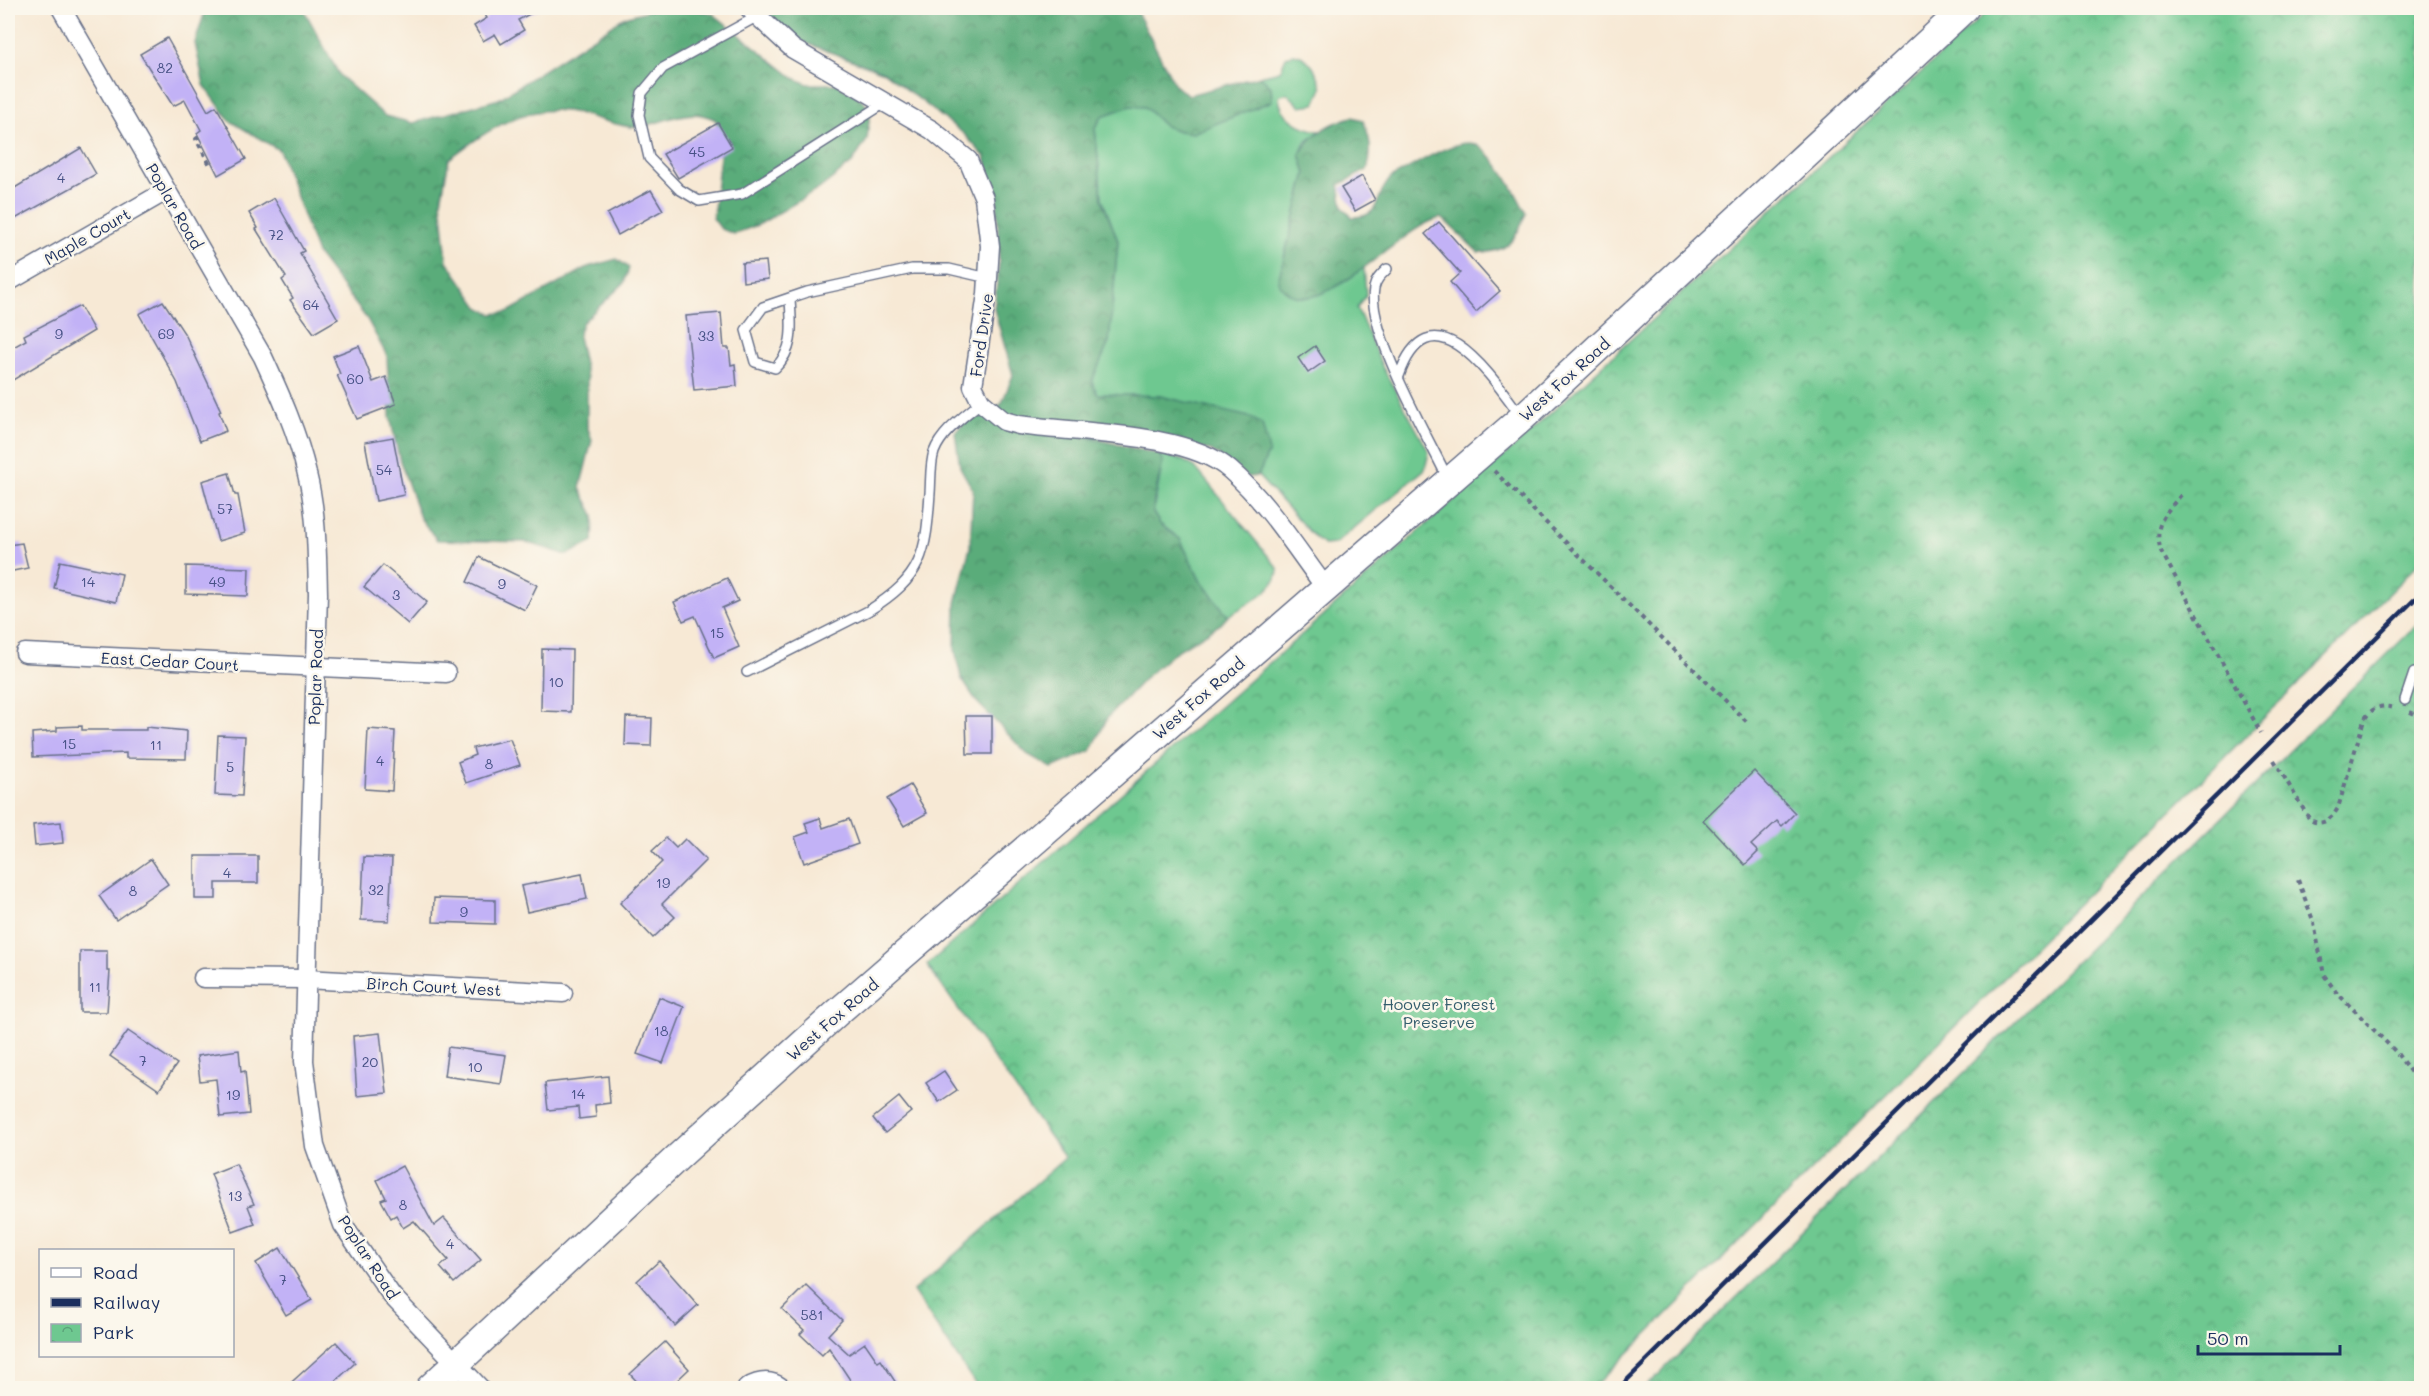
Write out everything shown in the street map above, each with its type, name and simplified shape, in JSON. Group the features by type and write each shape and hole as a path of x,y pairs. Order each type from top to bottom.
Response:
{"street":[{"name":"Poplar Road","path":"62,8 263,357 286,408 308,473 316,543 318,594 304,1061 315,1146 343,1225 392,1296 480,1389"},
{"name":"West Fox Road","path":"430,1389 678,1157 822,1027 1325,586 1522,418 1965,8"},
{"name":"Ford Drive","path":"753,12 793,49 932,130 968,160 984,198 990,246 988,278 973,386 981,402"},
{"name":"Maple Court","path":"8,282 166,191"},
{"path":"981,402 1004,421 1019,425 1111,435 1188,447 1212,458 1229,469 1258,499 1325,586"},
{"name":"East Cedar Court","path":"25,653 316,669 446,673"},
{"name":"Birch Court West","path":"203,978 305,979 563,993"},
{"path":"747,1389 759,1382 770,1382 782,1389"}],"lane":[{"path":"753,12 663,68 642,93 639,115 649,158 679,189 699,201 742,194 885,103"},
{"path":"790,298 792,338 785,358 775,368 755,362 746,330 763,307 790,298 912,269 949,269 988,278"},
{"path":"1387,269 1376,282 1374,300 1378,325 1449,481"},
{"path":"1399,375 1408,354 1427,339 1436,338 1455,342 1483,367 1522,418"},
{"path":"747,672 868,610 886,599 911,577 925,544 934,452 949,431 981,402"},
{"path":"2405,700 2414,673"}],"path":[{"path":"199,136 196,139 211,167"},
{"path":"1478,455 1747,722"},
{"path":"2181,495 2158,526 2157,538 2161,551 2261,733"},
{"path":"2274,760 2310,820 2317,824 2324,822 2331,818 2338,808 2364,720 2369,712 2388,706 2401,710"},
{"path":"2298,880 2314,923 2324,975 2336,992 2396,1052 2421,1088"}],"green space":[{"path":"206,8 303,8 340,76 385,116 413,123 499,99 625,17 657,8 685,8 712,13 794,78 808,84 838,84 863,100 870,112 867,140 852,163 819,189 760,224 734,234 721,229 713,218 721,147 716,120 705,116 686,115 630,127 578,113 559,110 541,111 508,121 478,138 449,159 441,201 447,261 479,307 492,314 508,312 588,267 617,259 629,268 624,283 582,323 578,336 587,378 587,426 592,440 580,488 594,515 593,542 567,555 525,542 437,540 420,518 400,461 390,417 387,356 367,319 317,254 279,150 230,121 204,85 195,43"},
{"path":"759,8 1135,8 1176,87 1189,95 1260,76 1271,87 1272,101 1193,133 1165,126 1145,107 1130,106 1102,116 1095,128 1102,199 1118,241 1109,342 1092,381 1097,394 1160,396 1249,417 1262,424 1269,451 1258,476 1248,477 1211,450 1082,436 1158,454 1163,461 1153,513 1160,524 1180,539 1200,580 1228,616 1221,624 1172,654 1146,677 1108,717 1091,751 1052,768 1027,754 977,702 961,678 955,649 956,603 970,547 973,490 960,467 955,432 968,420 991,413 1002,403 1013,375 994,309 999,265 997,199 985,157 964,134 884,72 803,42"},
{"name":"Hoover Forest Preserve","path":"1991,8 2421,8 2421,561 1593,1388 978,1388 913,1291 1065,1158 927,965 1503,457"},
{"path":"1293,54 1308,61 1318,76 1322,88 1315,104 1300,106 1287,93 1279,96 1280,103 1287,116 1293,121 1306,128 1320,131 1305,143 1300,154 1306,173 1278,281 1286,290 1296,295 1321,293 1345,281 1364,267 1366,295 1357,308 1383,368 1429,452 1425,469 1335,544 1324,545 1258,476 1269,451 1160,396 1098,394 1091,381 1109,342 1118,241 1102,199 1095,128 1102,116 1130,106 1145,107 1165,126 1193,132 1272,101 1271,87 1260,76 1280,71 1286,57"},
{"path":"1352,117 1363,120 1370,151 1367,170 1339,185 1343,208 1352,217 1369,214 1373,210 1391,178 1439,151 1468,143 1476,145 1494,160 1526,213 1515,237 1510,243 1497,250 1478,252 1442,218 1424,224 1333,288 1311,297 1293,295 1278,281 1306,173 1300,154 1309,141 1322,130"},
{"path":"1158,454 1182,460 1195,467 1278,568 1277,576 1267,590 1228,616 1200,580 1180,539 1160,524 1153,513 1163,461"},
{"path":"2421,621 2421,1388 1645,1388"}],"building":[{"path":"481,8 541,8 518,20 524,30 501,44 495,34 483,41 474,26 487,18"},
{"path":"167,38 208,111 216,106 246,159 218,175 197,133 201,130 185,100 173,106 140,54"},
{"path":"718,123 732,147 678,178 663,154"},
{"path":"81,148 96,174 8,223 8,192"},
{"path":"1362,176 1375,200 1355,211 1341,188"},
{"path":"651,190 663,210 618,235 607,214"},
{"path":"274,198 304,251 300,253 338,319 314,333 290,300 293,298 282,280 286,277 256,229 258,228 249,213"},
{"path":"1439,222 1500,291 1476,312 1450,282 1460,273 1425,234"},
{"path":"766,261 768,279 743,282 742,263"},
{"path":"163,301 186,336 221,411 219,412 226,431 200,441 177,382 139,314"},
{"path":"80,306 94,331 8,383 8,344 10,349 26,340 24,335"},
{"path":"721,313 724,348 729,348 731,365 735,364 737,386 694,390 686,316"},
{"path":"359,346 373,382 386,377 396,404 357,419 337,375 340,374 333,356"},
{"path":"1315,346 1325,361 1308,373 1298,358"},
{"path":"393,437 404,495 376,501 365,442"},
{"path":"229,473 235,495 238,495 245,533 218,541 202,481"},
{"path":"22,543 28,568 8,572 8,545"},
{"path":"479,557 537,585 525,610 467,582"},
{"path":"60,561 122,574 116,602 54,588"},
{"path":"383,565 427,602 408,624 364,587"},
{"path":"186,566 249,568 248,596 186,594"},
{"path":"727,578 738,601 722,608 739,647 714,658 695,616 683,621 674,602"},
{"path":"542,649 572,650 571,712 541,711"},
{"path":"966,716 992,716 992,754 967,754"},
{"path":"626,717 652,718 651,746 625,745"},
{"path":"82,726 82,730 146,730 146,727 187,731 186,759 126,758 126,753 33,757 32,733 57,731 57,727"},
{"path":"368,729 395,731 392,791 365,789"},
{"path":"218,735 245,736 242,796 215,795"},
{"path":"510,739 520,765 466,783 458,762 475,755 473,748"},
{"path":"1754,771 1795,813 1782,826 1777,821 1751,845 1758,852 1745,865 1703,820"},
{"path":"910,785 927,813 904,826 887,799"},
{"path":"820,818 823,828 849,819 858,844 804,863 795,837 809,832 805,823"},
{"path":"61,822 63,843 35,846 33,825"},
{"path":"666,838 676,848 685,839 706,860 662,904 675,917 653,938 620,903 662,862 652,851"},
{"path":"195,856 258,856 258,883 216,883 216,899 195,899"},
{"path":"364,857 392,858 389,921 361,920"},
{"path":"151,859 168,884 116,920 99,896"},
{"path":"582,874 587,899 527,912 521,886"},
{"path":"434,898 495,900 495,924 433,922"},
{"path":"80,951 107,951 107,971 110,971 107,1012 80,1012"},
{"path":"659,997 684,1007 663,1063 637,1054"},
{"path":"128,1031 177,1064 159,1090 110,1056"},
{"path":"380,1033 387,1093 357,1096 353,1036"},
{"path":"448,1047 506,1055 501,1084 444,1076"},
{"path":"239,1050 241,1072 245,1071 249,1114 220,1117 216,1079 200,1081 197,1056"},
{"path":"944,1071 957,1090 939,1102 926,1083"},
{"path":"608,1076 610,1103 595,1105 596,1117 579,1119 578,1107 548,1110 545,1083"},
{"path":"899,1097 911,1112 885,1133 873,1118"},
{"path":"236,1164 254,1204 248,1206 255,1224 233,1232 211,1174"},
{"path":"402,1166 434,1226 444,1218 481,1260 454,1283 440,1267 448,1260 414,1221 403,1228 396,1215 391,1218 381,1200 386,1198 377,1180"},
{"path":"280,1248 312,1300 286,1315 256,1263"},
{"path":"659,1261 698,1305 675,1326 637,1281"},
{"path":"806,1285 842,1320 828,1335 849,1354 865,1343 878,1362 881,1360 900,1389 856,1389 829,1348 822,1355 800,1334 804,1330 782,1309"},
{"path":"336,1342 355,1363 327,1389 284,1389"},
{"path":"665,1342 689,1369 668,1389 644,1389 630,1374"}],"railway":[{"path":"1619,1388 2422,592"}]}
